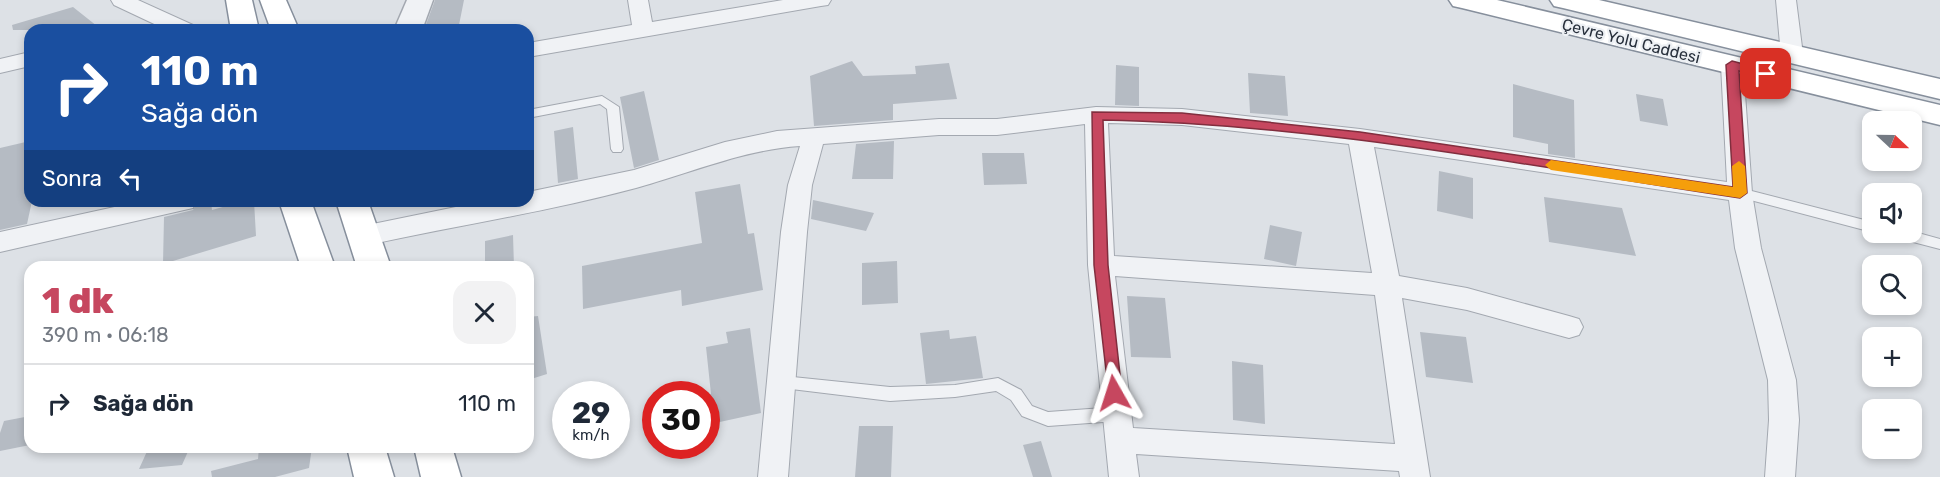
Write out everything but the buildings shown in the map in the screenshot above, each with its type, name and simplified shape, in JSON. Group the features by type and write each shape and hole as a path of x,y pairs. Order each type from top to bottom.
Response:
{"highway":[{"path":"239,0 244,24"},
{"path":"273,0 283,24"},
{"name":"Çevre Yolu Caddesi","path":"1462,0 1940,115"},
{"name":"Çevre Yolu Caddesi","path":"1563,0 1940,89"},
{"path":"297,207 316,261"},
{"path":"354,207 372,261"},
{"path":"368,453 374,477"},
{"path":"435,453 441,477"}],"street":[{"path":"121,0 164,24"},
{"path":"410,24 420,0"},
{"path":"638,0 643,31"},
{"path":"534,49 821,0"},
{"path":"1786,0 1792,55"},
{"path":"0,66 24,60"},
{"path":"1732,65 1740,193 1748,248 1782,380 1784,420 1780,477"},
{"path":"534,200 635,179 725,150 777,139 939,127 996,127 1096,115 1182,117 1360,137 1740,193"},
{"path":"1096,115 1101,265 1124,477"},
{"path":"773,477 783,382 794,232 800,185 811,151 812,136"},
{"path":"1118,427 1414,468 1387,285 1360,137"},
{"path":"0,242 157,207"},
{"path":"363,236 501,207"},
{"path":"1101,265 1387,285 1467,299 1569,327"}],"lane":[{"path":"534,113 602,100 613,106 617,149"},
{"path":"1740,193 1862,224"},
{"path":"1922,239 1940,244"},
{"path":"783,382 890,394 955,391 998,384 1016,395 1027,411 1048,418 1118,427"}],"slow traffic":[{"path":"1551,165 1740,193 1739,166"}],"route":[{"path":"1114,393 1101,265 1096,115 1133,114 1182,117 1360,137 1740,193 1732,65 1766,74"}]}
